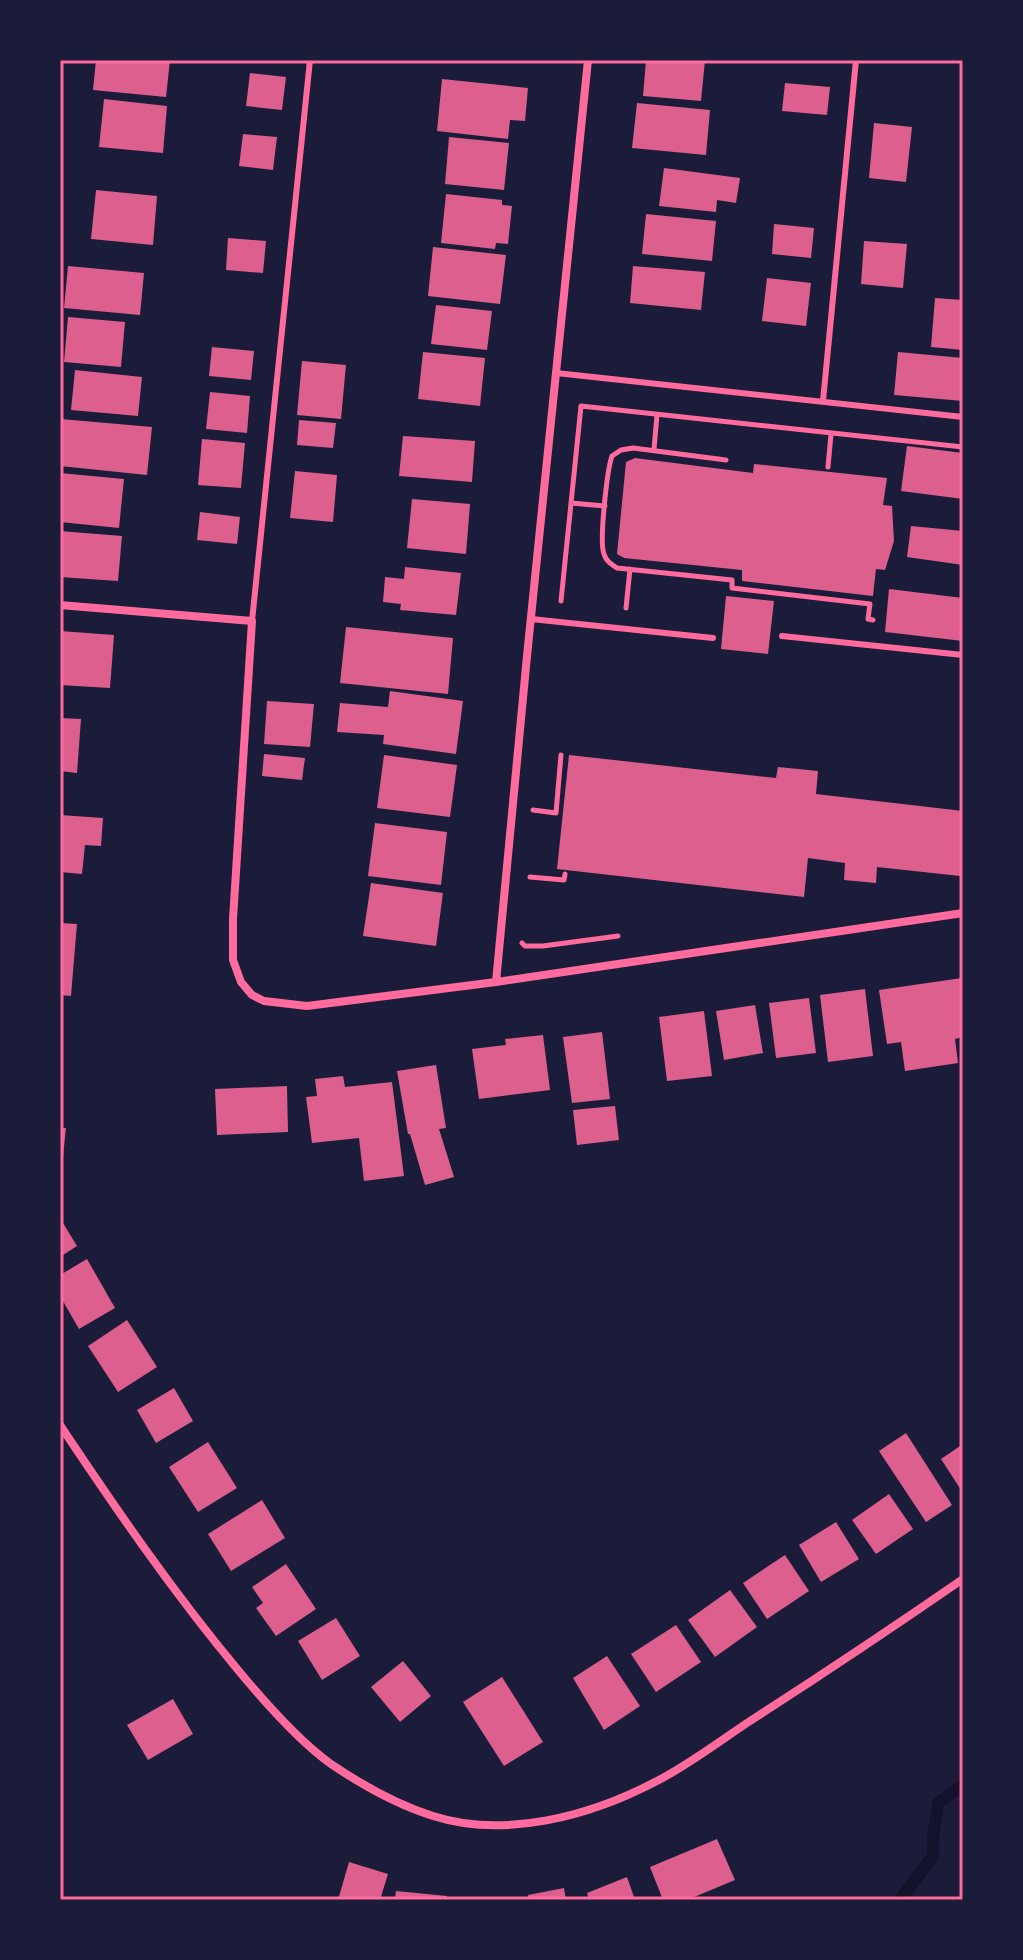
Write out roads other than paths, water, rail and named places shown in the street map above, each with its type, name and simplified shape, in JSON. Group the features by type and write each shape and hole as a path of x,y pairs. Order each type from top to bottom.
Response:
{"street":[{"path":"496,982 588,60"},
{"path":"60,605 252,621 233,960 241,982 252,995 264,1001 307,1006 496,982 963,913"},
{"path":"60,1425 193,1617 266,1704 329,1763 393,1800 435,1817 472,1824 528,1824 569,1815 656,1782 846,1660 963,1579"}],"lane":[{"path":"252,621 310,60"},
{"path":"823,401 856,60"},
{"path":"556,373 963,417"},
{"path":"531,619 713,638"},
{"path":"782,636 963,655"}],"waterway":[{"path":"900,1900 933,1856 938,1803 963,1785"}]}
